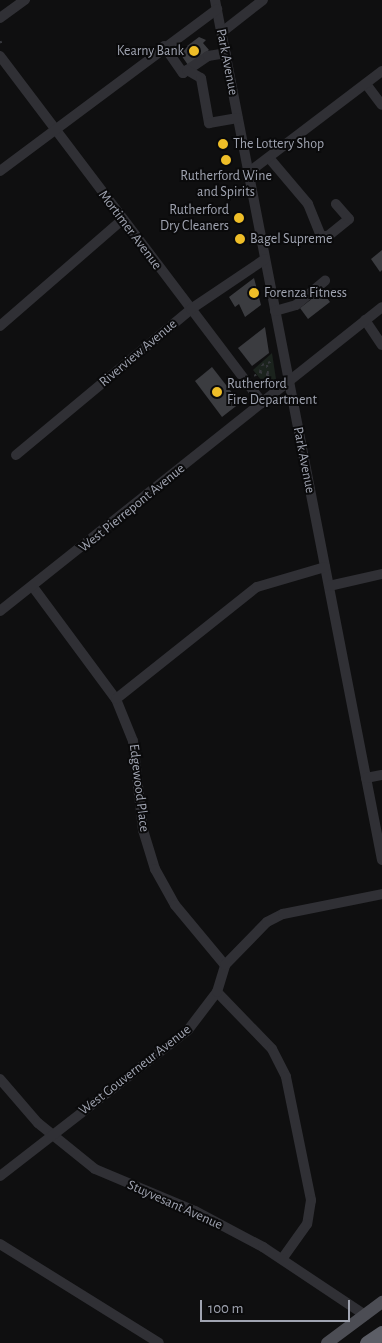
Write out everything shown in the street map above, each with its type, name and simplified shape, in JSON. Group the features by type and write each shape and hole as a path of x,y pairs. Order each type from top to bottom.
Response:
{"highway":[{"path":"367,1343 382,1334"}],"main road":[{"path":"327,1343 382,1302"}],"street":[{"path":"0,18 25,0"},
{"path":"222,32 263,0"},
{"path":"0,171 216,5"},
{"name":"Park Avenue","path":"216,5 382,860"},
{"path":"164,46 183,73 208,56 226,53"},
{"name":"Mortimer Avenue","path":"0,56 262,403"},
{"path":"188,70 200,78 209,123 238,118"},
{"path":"249,172 270,159 382,71"},
{"path":"366,84 382,105"},
{"path":"270,159 308,204 321,236 328,236 349,219 336,204"},
{"path":"0,326 122,220"},
{"name":"Riverview Avenue","path":"16,455 191,309 265,258"},
{"path":"275,311 296,305 325,281"},
{"name":"West Pierrepont Avenue","path":"0,611 33,587 382,307"},
{"path":"364,320 382,345"},
{"path":"116,698 257,587 325,567"},
{"path":"329,586 382,574"},
{"name":"Edgewood Place","path":"33,587 116,698 134,741 143,830 155,869 175,905 225,965"},
{"path":"366,778 382,775"},
{"name":"West Gouverneur Avenue","path":"0,1176 188,1030 217,992 225,965 258,929 283,914 382,894"},
{"path":"217,992 272,1049 286,1077 311,1200 307,1224 282,1259"},
{"name":"Stuyvesant Avenue","path":"0,1079 38,1123 95,1169 195,1211 282,1259 365,1315"},
{"path":"0,1244 159,1343"}],"path":[{"path":"254,376 260,372 260,367 267,366 273,361"},
{"path":"267,366 270,382"},
{"path":"260,372 268,375"}],"shaded area":[{"path":"272,353 276,379 266,386 253,370"}],"building":[{"name":"Kearny Bank","path":"199,37 206,40 203,43 209,50 188,65 179,52"},
{"path":"382,250 382,270 380,272 371,259"},
{"path":"254,278 261,305 245,317 239,304 235,307 229,297"},
{"path":"322,291 330,302 308,319 300,308"},
{"path":"265,327 269,353 252,366 238,348"},
{"name":"Rutherford Fire Department","path":"212,367 240,403 222,417 195,381"}],"place":[{"name":"Kearny Bank","path":"194,51"},
{"name":"The Lottery Shop","path":"223,144"},
{"name":"Rutherford Wine and Spirits","path":"226,160"},
{"name":"Rutherford Dry Cleaners","path":"239,218"},
{"name":"Bagel Supreme","path":"240,239"},
{"name":"Forenza Fitness","path":"254,293"},
{"name":"Rutherford Fire Department","path":"217,392"}]}
